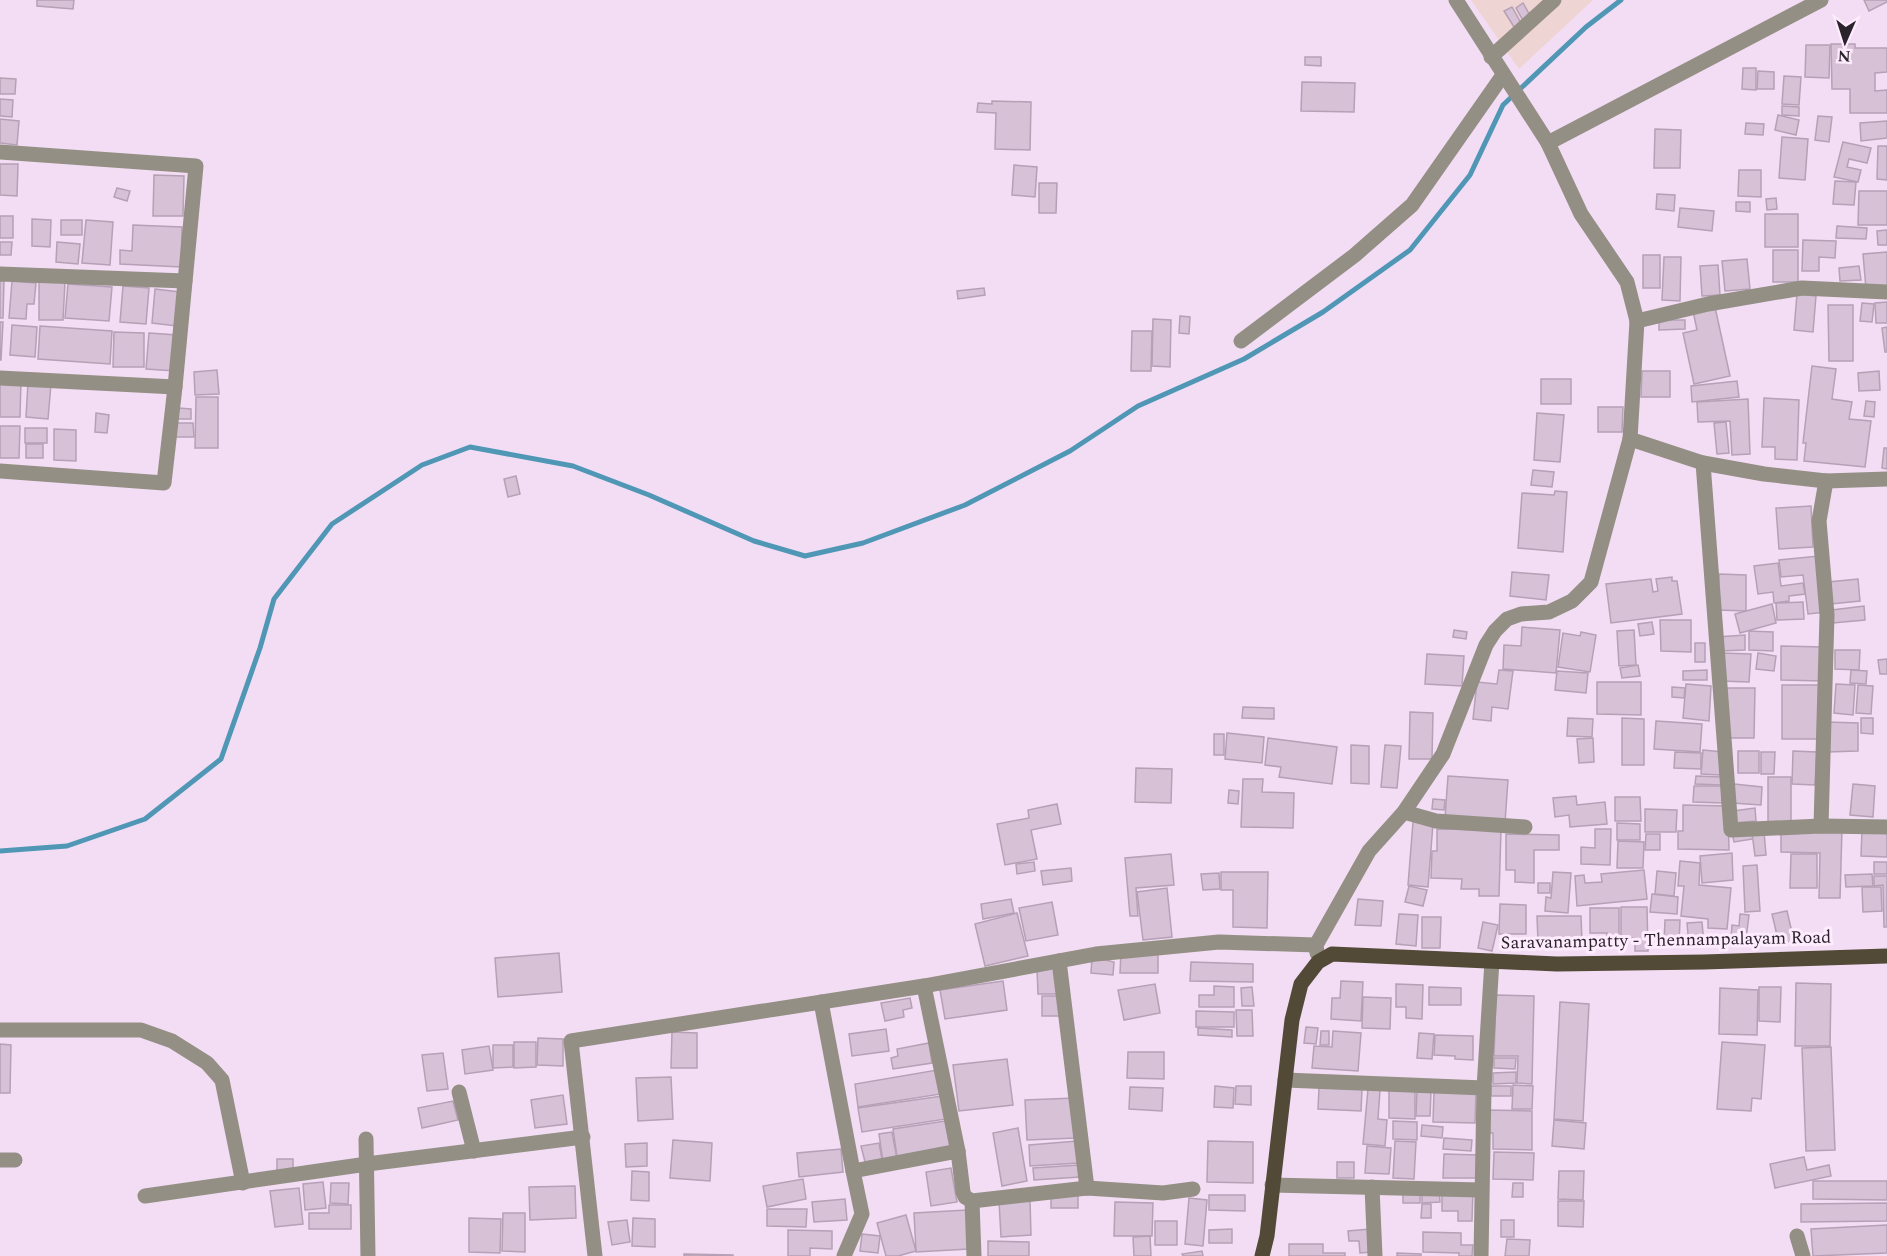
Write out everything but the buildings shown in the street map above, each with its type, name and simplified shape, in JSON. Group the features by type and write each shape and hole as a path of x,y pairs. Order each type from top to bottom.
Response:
{"main road":[{"name":"Saravanampatty - Thennampalayam Road","path":"1318,962 1332,954 1557,964 1887,956"},
{"path":"1262,1256 1267,1236 1292,1020 1301,984 1318,962"}],"street":[{"path":"1318,962 1316,945 1369,851 1404,812 1443,754 1486,645 1495,631 1507,619 1521,614 1549,612 1572,601 1591,582 1630,439 1637,321 1627,282 1581,214 1548,143 1456,0"},
{"path":"1491,57 1554,0"},
{"path":"1548,143 1821,0"},
{"path":"1241,341 1355,255 1412,205 1504,76"},
{"path":"0,152 196,166 164,483 0,471"},
{"path":"0,274 185,281"},
{"path":"1637,321 1708,304 1802,288 1887,292"},
{"path":"0,378 175,387"},
{"path":"1630,439 1703,463 1764,474 1826,481 1887,479"},
{"path":"1703,463 1731,830 1821,825 1887,827"},
{"path":"1821,825 1827,615 1819,521 1826,481"},
{"path":"1404,812 1436,821 1525,827"},
{"path":"595,1256 571,1041 924,986 1096,954 1218,942 1316,945"},
{"path":"1059,961 1087,1188"},
{"path":"1480,1256 1484,1088 1492,961"},
{"path":"924,986 958,1151 965,1197 972,1201 1087,1188 1163,1193 1193,1189"},
{"path":"821,1002 862,1214 844,1256"},
{"path":"0,1030 141,1030 171,1041 207,1064 222,1080 243,1183"},
{"path":"1285,1080 1484,1088"},
{"path":"459,1092 474,1151"},
{"path":"145,1196 211,1185 243,1183 367,1164 583,1137"},
{"path":"366,1139 368,1256"},
{"path":"853,1171 958,1151"},
{"path":"1272,1185 1481,1190"},
{"path":"1372,1187 1375,1256"},
{"path":"972,1201 974,1256"},
{"path":"1797,1236 1803,1256"}],"shaded area":[{"path":"1471,0 1593,0 1519,69"}],"waterway":[{"path":"0,851 67,846 145,819 221,759 260,648 274,599 332,524 422,465 470,447 573,466 649,495 754,541 805,556 863,543 965,505 1070,451 1138,406 1244,359 1323,312 1410,250 1470,175 1503,105 1586,27 1621,0"}]}
